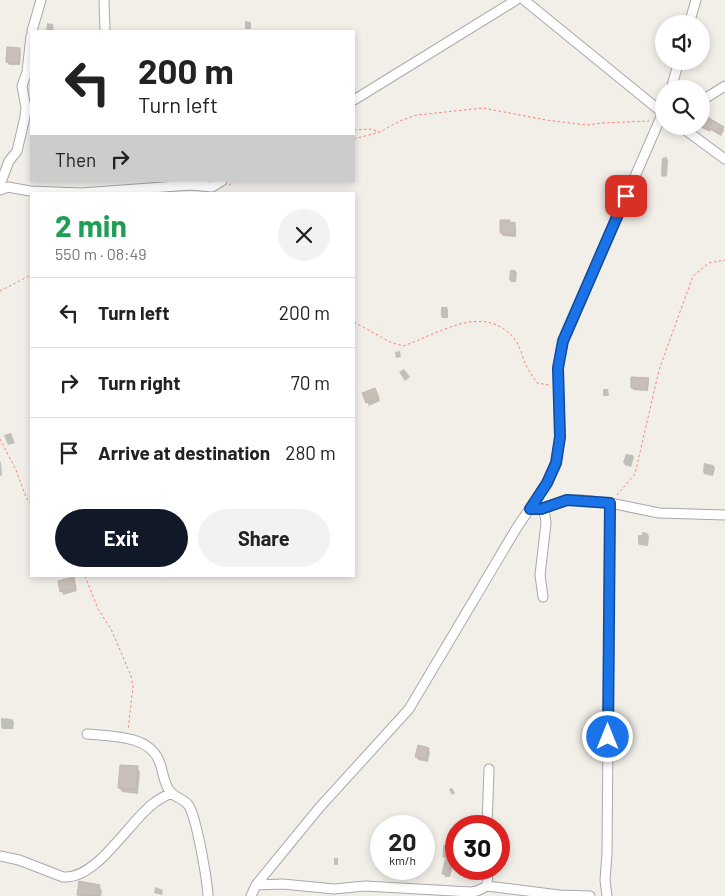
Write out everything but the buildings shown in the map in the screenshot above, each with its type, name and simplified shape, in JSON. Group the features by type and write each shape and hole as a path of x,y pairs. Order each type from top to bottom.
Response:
{"street":[{"path":"32,30 41,0"},
{"path":"104,0 105,30"},
{"path":"355,99 516,0"},
{"path":"524,0 655,106"},
{"path":"692,15 696,0"},
{"path":"0,185 9,161 17,151 25,117 26,108 22,86 27,72 30,45"},
{"path":"710,95 725,86"},
{"path":"251,896 256,885 319,808 409,709 516,529 547,483 556,463 560,437 557,387 563,341 655,130"},
{"path":"692,135 725,159"},
{"path":"91,192 162,185 212,186 220,182"},
{"path":"0,190 8,187 30,191 56,192"},
{"path":"530,509 541,509 567,500 610,503 658,514 725,515"},
{"path":"607,896 605,880 608,854 610,503"},
{"path":"541,509 545,515 546,522 540,575 543,597"},
{"path":"88,734 127,739 146,746 154,753 159,760 165,781 171,793 184,799 190,808 197,830 208,896"},
{"path":"488,815 489,769"},
{"path":"0,856 19,860 64,877 78,876 109,851 153,803 171,793"},
{"path":"487,880 487,886"},
{"path":"256,885 284,884 334,889 365,886 471,892 478,891 487,886 559,895 590,896"}],"path":[{"path":"355,139 380,132 400,120 417,115 483,108 546,120 587,125 651,121 655,118"},
{"path":"355,130 371,129 380,132"},
{"path":"610,503 635,474 659,370 694,276 708,263 725,260"},
{"path":"0,291 30,276"},
{"path":"355,323 390,342 403,346 464,322 482,321 498,324 515,339 526,366 537,383 557,387"},
{"path":"0,439 30,503"},
{"path":"85,577 98,609 111,629 131,676 133,687 127,739"}],"route":[{"path":"608,737 610,503 567,500 541,509 530,509 547,483 556,463 560,437 557,387 558,368 563,341 626,196"}]}
